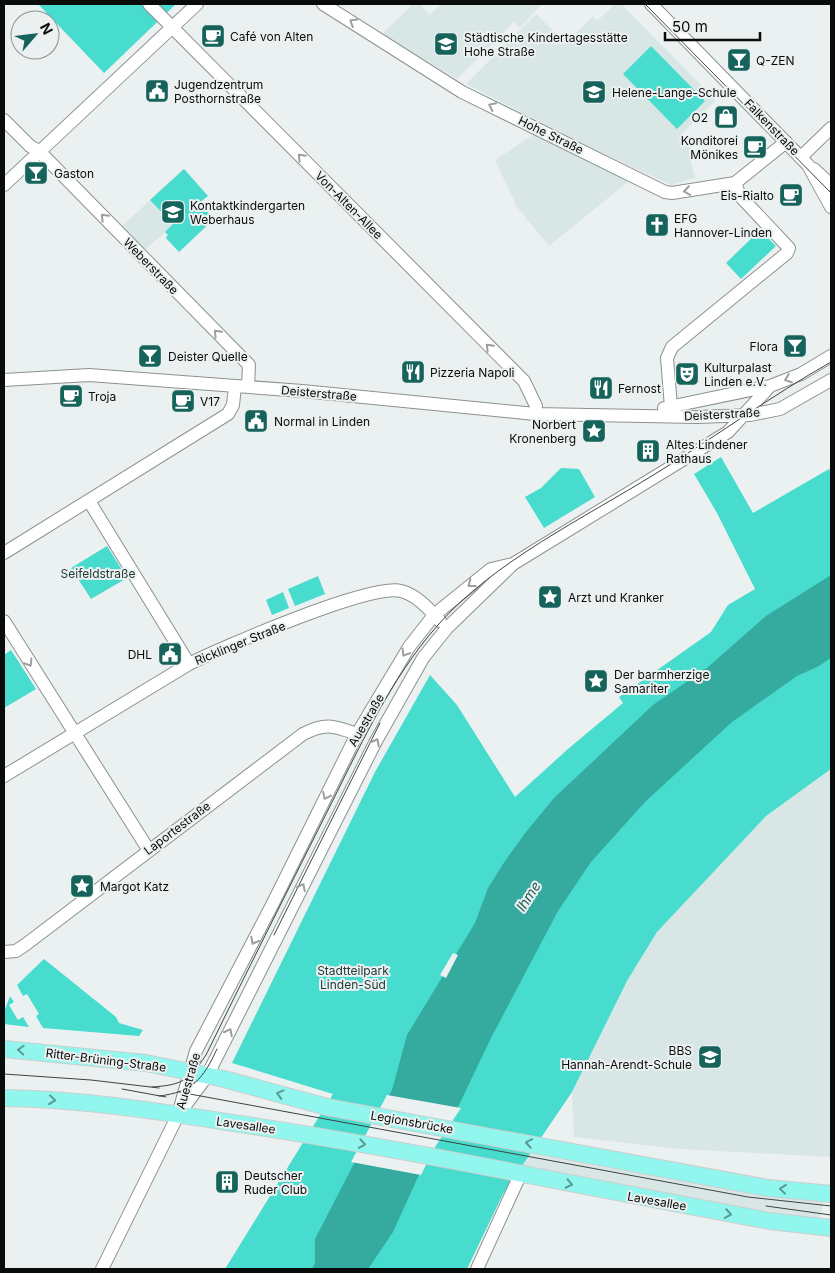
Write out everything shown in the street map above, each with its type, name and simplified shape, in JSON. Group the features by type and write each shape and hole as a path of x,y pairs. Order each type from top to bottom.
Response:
{"main road":[{"name":"Ritter-Brüning-Straße","path":"4,1049 146,1063 198,1074"},
{"name":"Legionsbrücke","path":"198,1074 327,1107 768,1188 831,1194"},
{"path":"4,1098 37,1098 178,1115"},
{"name":"Lavesallee","path":"178,1115 314,1135 521,1173 586,1188 770,1221 831,1228"}],"street":[{"name":"Von-Alten-Allee","path":"149,4 524,382 536,406 535,414"},
{"path":"4,185 38,151 197,4"},
{"name":"Hohe Straße","path":"323,4 462,92 665,192 672,193 735,184"},
{"name":"Falkenstraße","path":"659,7 804,161 831,185"},
{"name":"Weberstraße","path":"4,120 30,146 38,151 249,365 228,414 4,553"},
{"path":"804,161 831,128"},
{"path":"671,407 667,358 672,347 787,253 789,248 740,196 735,184 786,142"},
{"name":"Falkenstraße","path":"804,161 831,206"},
{"name":"Deisterstraße","path":"635,415 770,386 801,374 831,356"},
{"name":"Deisterstraße","path":"4,380 89,375 241,386 535,414 697,417 744,415 780,409 831,380"},
{"path":"447,628 513,564 721,437 770,386"},
{"path":"89,501 189,664"},
{"path":"434,615 491,570 513,564"},
{"name":"Ricklinger Straße","path":"4,776 189,664 216,651 354,597 381,590 394,590 409,594 447,628"},
{"name":"Auestraße","path":"198,1074 196,1051 272,906 357,734 409,647 434,615"},
{"path":"4,621 148,849"},
{"name":"Auestraße","path":"102,1269 198,1074 376,741 423,658 447,628"},
{"name":"Laportestraße","path":"4,952 16,950 25,945 148,849 303,734 318,726 332,725 357,734"},
{"path":"477,1269 521,1173"}],"shaded area":[{"name":"Städtische Kindertagesstätte Hohe Straße","path":"413,4 419,4 430,14 442,4 542,4 520,28 514,22 457,79 382,34"},
{"name":"Helene-Lange-Schule","path":"615,4 621,4 716,100 681,135 691,145 690,158 695,178 671,185 575,140 466,84 536,14 566,43 593,16 597,21"},
{"path":"534,134 629,181 549,246 517,207 495,160"},
{"name":"Kontaktkindergarten Weberhaus","path":"184,169 208,196 199,203 200,209 206,210 214,219 179,252 166,238 168,235 165,232 145,250 122,226"},
{"path":"831,769 831,1157 679,1149 574,1137 572,1092 627,981 657,932 766,816"},
{"path":"506,1150 749,1193 784,1198 824,1199 820,1218 734,1207 487,1160"}],"green space":[{"path":"38,4 176,4 104,73 60,27 60,10 44,10"},
{"path":"651,46 705,101 677,129 623,74"},
{"name":"Kontaktkindergarten Weberhaus","path":"184,169 208,196 199,203 200,209 206,210 214,219 179,252 166,238 168,235 165,232 173,224 150,200"},
{"path":"760,230 776,246 741,279 726,263"},
{"name":"Stadtteilpark Linden-Süd","path":"721,457 753,513 829,469 831,473 831,769 766,816 657,932 627,981 572,1092 503,1194 467,1269 225,1269 333,1094 232,1063 375,772 430,675 457,705 515,797 623,703 619,697 711,632 728,605 755,589 717,513 694,474"},
{"path":"561,468 579,469 595,497 544,528 525,497 541,488"},
{"name":"Seifeldstraße","path":"107,546 127,578 91,599 71,568"},
{"path":"318,576 325,594 295,606 288,589"},
{"path":"283,592 289,608 272,615 266,600"},
{"path":"11,650 36,689 4,708 4,655"},
{"path":"44,959 116,1017 119,1023 143,1030 139,1036 43,1028 36,1016 39,1014 27,994 23,996 17,985"},
{"path":"10,996 14,1002 9,1005 18,1020 23,1017 29,1027 4,1024 4,1012"}],"water":[{"name":"Ihme","path":"831,575 831,658 797,676 732,722 646,801 591,862 558,911 490,1040 458,1107 432,1146 393,1232 368,1269 312,1269 315,1263 315,1239 392,1090 407,1035 475,923 488,888 526,832 554,798 653,705 708,667 766,616"}],"pier":[{"path":"453,953 458,955 446,978 440,975"},
{"path":"387,1095 461,1108 435,1147 421,1175 351,1162"}],"tram line":[{"path":"645,4 831,193"},
{"path":"152,1087 171,1085 184,1080 190,1076 206,1055 350,766 389,692 420,646 438,625 460,602 485,581 540,542 655,474 831,362"},
{"path":"274,935 380,723"},
{"path":"159,1096 180,1091 196,1082 207,1068 217,1049"},
{"path":"4,1074 91,1080 159,1088"},
{"path":"122,1089 166,1097"},
{"path":"179,1092 748,1197 831,1206"},
{"path":"766,1206 831,1215"}],"place":[{"name":"Café von Alten","path":"213,36"},
{"name":"Städtische Kindertagesstätte Hohe Straße","path":"446,44"},
{"name":"Q-ZEN","path":"739,60"},
{"name":"Jugendzentrum Posthornstraße","path":"157,91"},
{"name":"Helene-Lange-Schule","path":"594,92"},
{"name":"O2","path":"726,117"},
{"name":"Konditorei Mönikes","path":"755,147"},
{"name":"Gaston","path":"36,173"},
{"name":"Eis-Rialto","path":"791,195"},
{"name":"Kontaktkindergarten Weberhaus","path":"173,212"},
{"name":"EFG Hannover-Linden","path":"657,225"},
{"name":"Flora","path":"795,346"},
{"name":"Deister Quelle","path":"150,356"},
{"name":"Pizzeria Napoli","path":"413,372"},
{"name":"Kulturpalast Linden e.V.","path":"687,374"},
{"name":"Fernost","path":"601,388"},
{"name":"Troja","path":"71,396"},
{"name":"V17","path":"183,401"},
{"name":"Normal in Linden","path":"256,421"},
{"name":"Norbert Kronenberg","path":"594,431"},
{"name":"Altes Lindener Rathaus","path":"648,451"},
{"name":"Arzt und Kranker","path":"550,597"},
{"name":"DHL","path":"170,654"},
{"name":"Der barmherzige Samariter","path":"596,681"},
{"name":"Margot Katz","path":"82,886"},
{"name":"BBS Hannah-Arendt-Schule","path":"710,1057"},
{"name":"Deutscher Ruder Club","path":"227,1182"}]}
